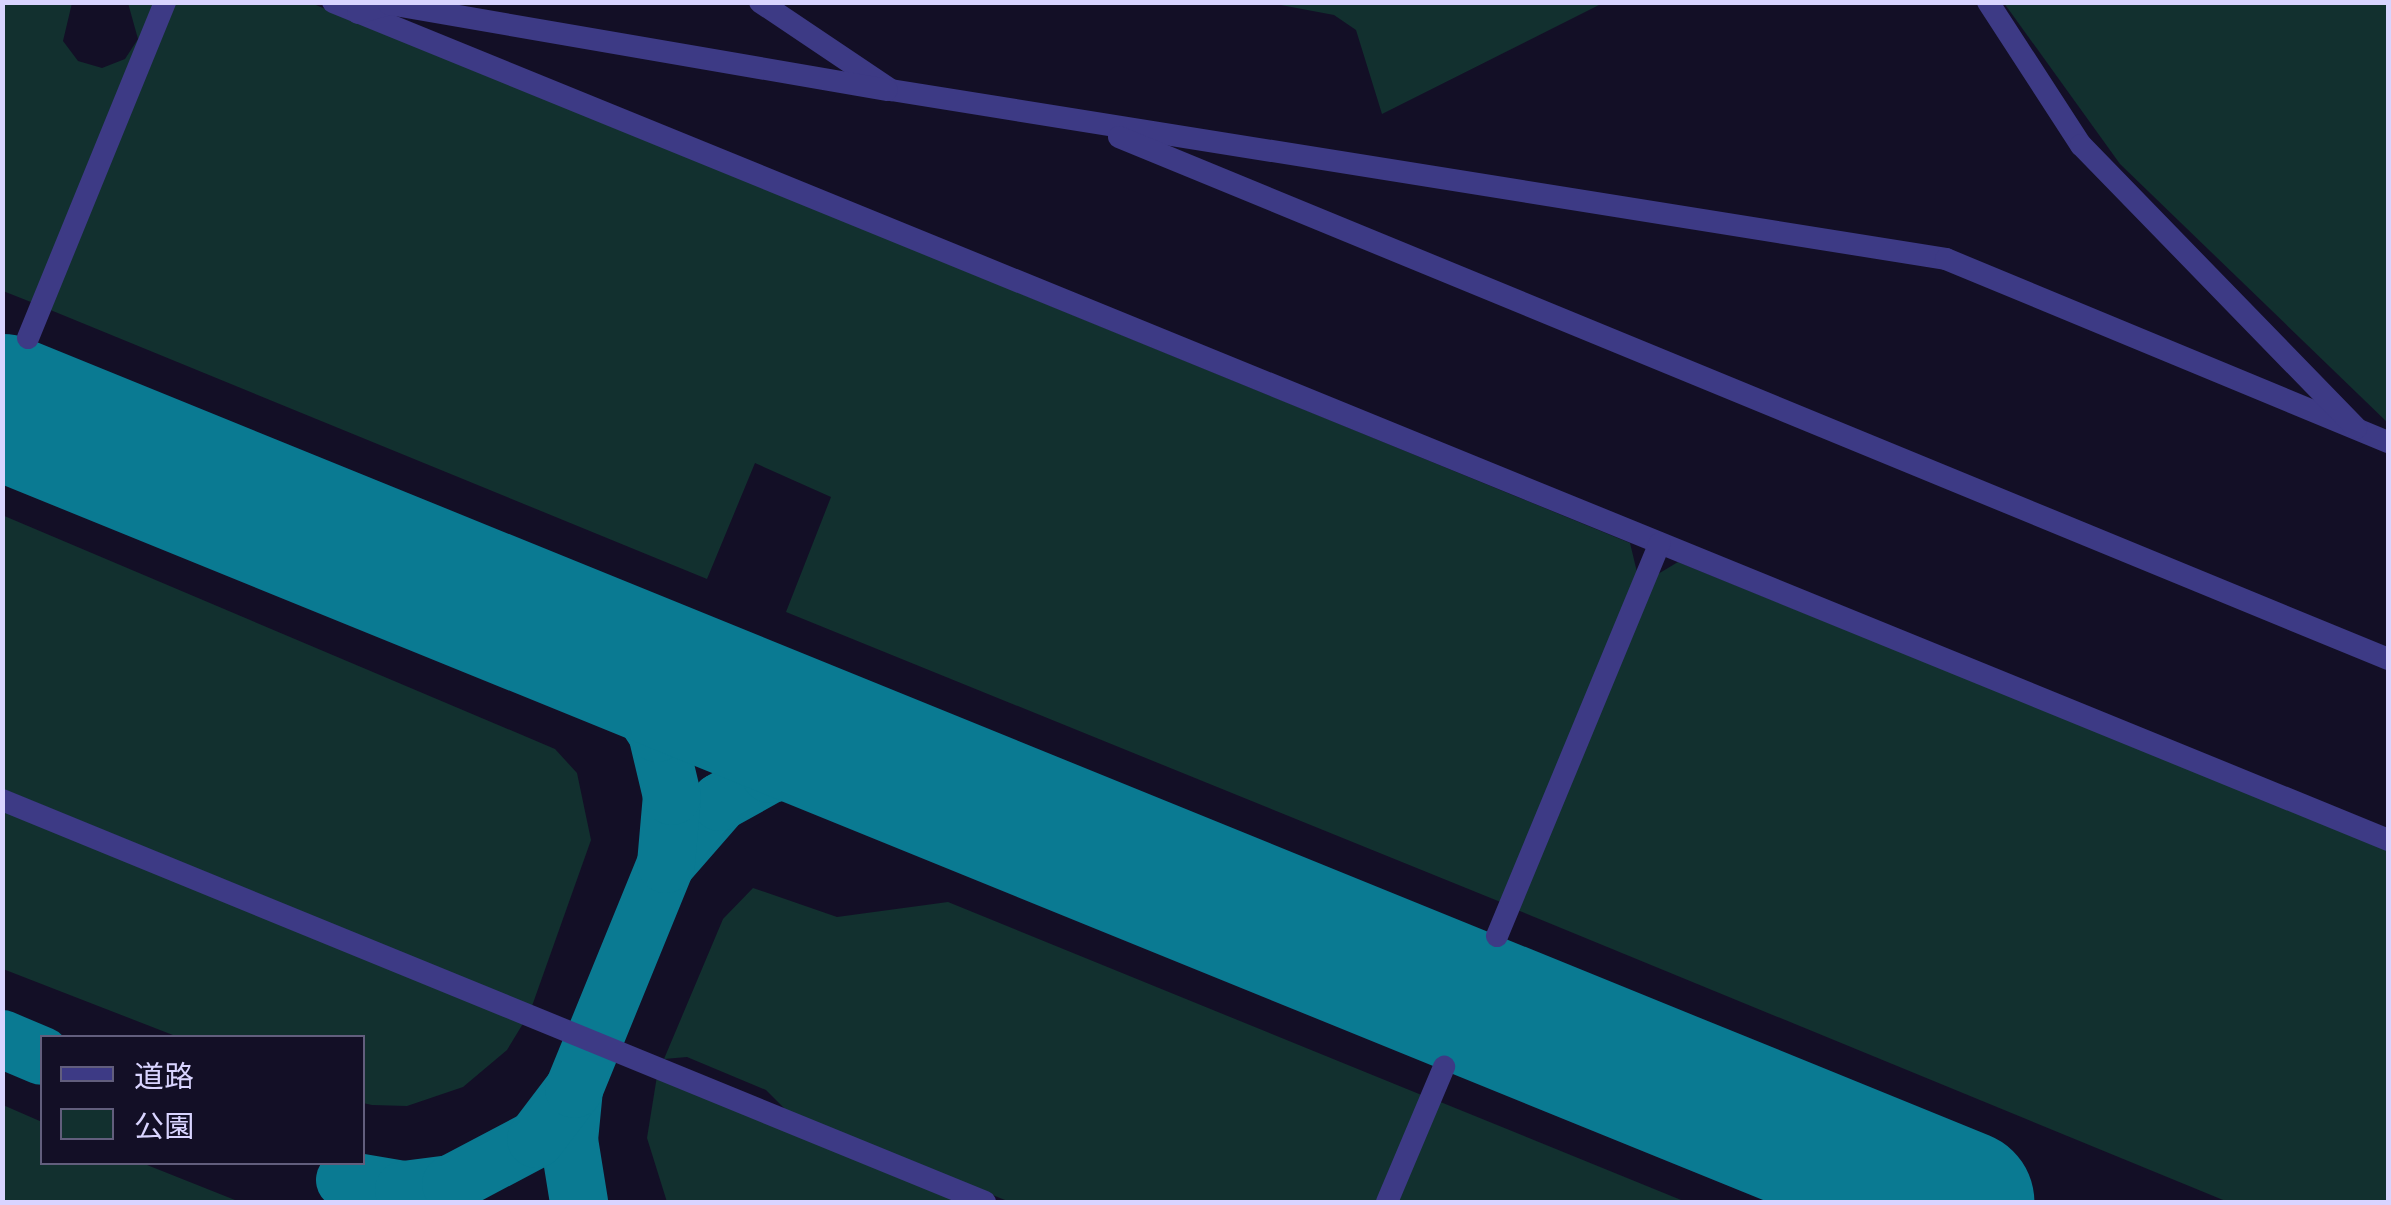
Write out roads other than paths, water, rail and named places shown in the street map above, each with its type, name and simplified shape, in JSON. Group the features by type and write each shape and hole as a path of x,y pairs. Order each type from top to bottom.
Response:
{"street":[{"path":"28,338 165,2"},
{"path":"333,2 2388,840"},
{"path":"760,2 890,90"},
{"path":"1988,2 2081,145 2356,428"},
{"path":"358,13 389,4 1103,128 1946,259 2388,442"},
{"path":"1103,128 2388,658"},
{"path":"1497,936 1660,543"},
{"path":"2,800 985,1202"},
{"path":"1387,1202 1444,1067"}]}
